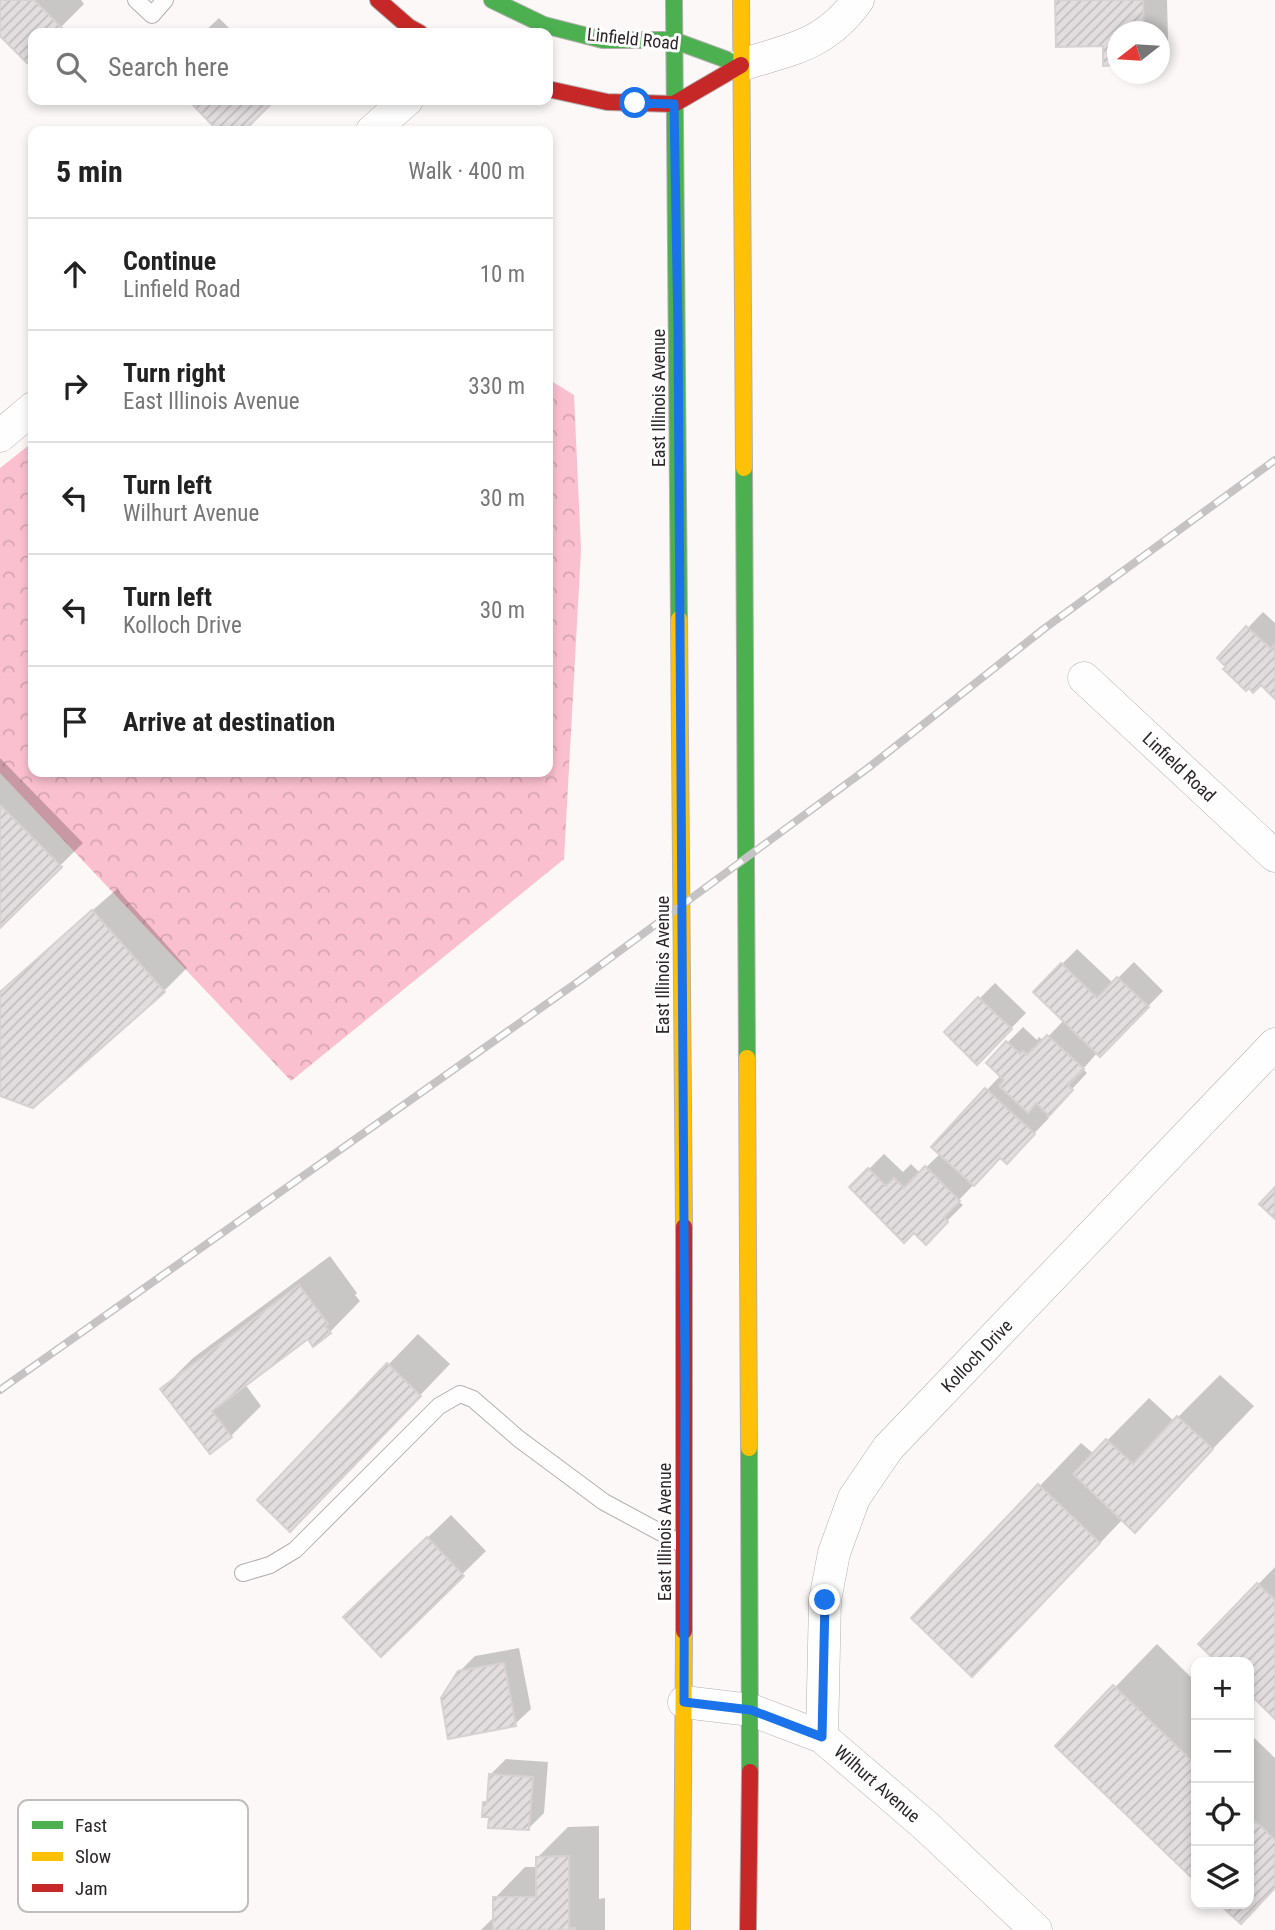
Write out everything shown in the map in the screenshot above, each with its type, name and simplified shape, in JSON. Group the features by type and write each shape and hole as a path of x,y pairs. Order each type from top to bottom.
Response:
{"main road":[{"path":"378,0 411,28"},
{"name":"Linfield Road","path":"492,0 544,25 603,40 673,40 741,65"},
{"name":"East Illinois Avenue","path":"674,0 685,1545 682,1930"},
{"path":"741,0 751,1710 748,1930"},
{"path":"553,90 607,102 674,104 741,65"}],"street":[{"path":"741,65 813,43 845,17 858,0"},
{"path":"378,126 401,105"},
{"path":"0,436 28,412"},
{"name":"Linfield Road","path":"1084,678 1275,856"},
{"name":"Kolloch Drive","path":"822,1737 825,1600 834,1553 854,1497 888,1448 1275,1044"},
{"name":"Wilhurt Avenue","path":"684,1702 751,1710 822,1737 926,1826 1036,1930"}],"lane":[{"path":"136,0 152,15 165,0"},
{"path":"243,1573 270,1565 295,1550 439,1406 460,1394 473,1399 519,1439 604,1502 685,1545"}],"green space":[{"path":"553,382 574,395 581,550 564,859 291,1081 0,773 0,468 28,446 28,777 553,777"}],"building":[{"path":"0,0 34,0 62,28 28,28 27,63 0,36"},
{"path":"1055,0 1143,0 1144,21 1107,21 1107,66 1103,66 1103,46 1056,47"},
{"path":"193,105 270,105 249,126 213,126"},
{"path":"1246,626 1271,649 1275,644 1275,699 1261,685 1253,693 1249,688 1246,691 1223,669 1226,667 1217,658"},
{"path":"0,805 62,867 0,928"},
{"path":"92,910 165,992 33,1108 0,1096 0,992"},
{"path":"1061,963 1097,998 1117,977 1149,1007 1100,1057 1033,992"},
{"path":"978,997 1012,1029 977,1065 944,1032"},
{"path":"1047,1035 1084,1069 1068,1085 1073,1090 1049,1116 1036,1103 1028,1113 999,1086 1004,1080 986,1063 1006,1041 1020,1054 1023,1051 1027,1055"},
{"path":"985,1088 1035,1134 1007,1164 1000,1158 974,1186 931,1147"},
{"path":"925,1166 960,1201 944,1217 948,1222 926,1245 914,1233 904,1243 849,1187 868,1168 886,1186 894,1178 904,1188"},
{"path":"1275,1187 1275,1219 1259,1204"},
{"path":"299,1285 328,1324 325,1326 331,1333 313,1347 308,1339 212,1411 232,1437 210,1454 160,1389"},
{"path":"387,1363 421,1396 290,1532 257,1500"},
{"path":"1177,1416 1213,1449 1135,1533 1073,1474 1106,1439 1133,1464"},
{"path":"1038,1484 1100,1543 972,1677 911,1618"},
{"path":"427,1537 464,1576 381,1657 343,1617"},
{"path":"1257,1583 1275,1600 1275,1719 1254,1698 1254,1657 1212,1657 1198,1644"},
{"path":"504,1663 516,1726 448,1739 441,1698 458,1671"},
{"path":"1113,1685 1191,1760 1191,1877 1055,1746"},
{"path":"489,1774 533,1777 529,1830 488,1828 489,1817 482,1817 483,1802 487,1802"},
{"path":"1254,1820 1275,1840 1275,1888 1241,1924 1224,1909 1254,1909"},
{"path":"569,1856 569,1928 575,1930 493,1930 493,1897 536,1897 536,1857"}],"railway":[{"path":"0,1390 579,981 868,768 1045,628 1275,460"}],"traffic: fast":[{"path":"492,0 544,25 603,40 673,40 741,65"},
{"path":"674,0 679,619"},
{"path":"744,468 747,1058"},
{"path":"749,1448 750,1772"}],"traffic: slow":[{"path":"741,0 744,468"},
{"path":"679,619 684,1227"},
{"path":"747,1058 749,1448"},
{"path":"682,1930 684,1631"}],"traffic: jam":[{"path":"378,0 411,28"},
{"path":"553,90 607,102 674,104 741,65"},
{"path":"684,1227 684,1631"},
{"path":"748,1930 750,1772"}],"route":[{"path":"635,103 674,104 685,1376 684,1702 751,1710 822,1737 825,1600"}]}
